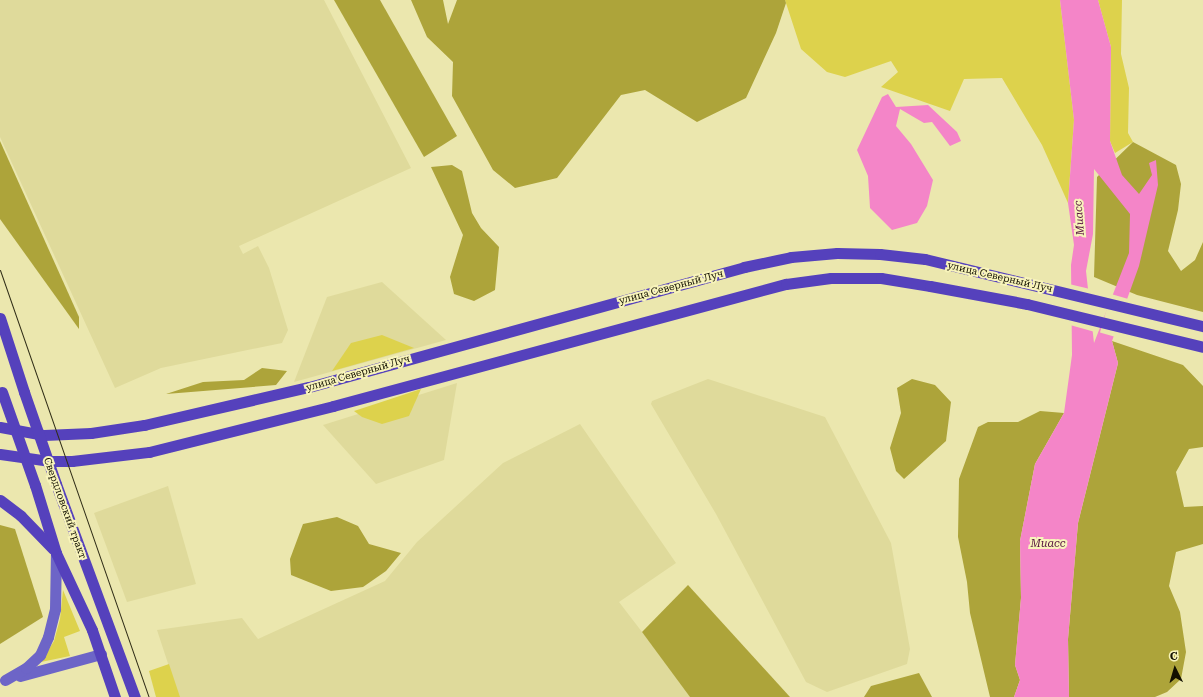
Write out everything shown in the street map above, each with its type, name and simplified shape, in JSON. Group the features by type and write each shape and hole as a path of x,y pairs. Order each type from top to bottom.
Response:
{"main road":[{"name":"улица Северный Луч","path":"0,427 44,435 91,433 144,426 309,387 744,267 791,257 837,253 880,254 925,259 1203,326"},
{"name":"улица Северный Луч","path":"0,454 49,461 72,461 149,452 333,406 484,364 786,284 831,278 881,278 1027,304 1203,347"},
{"name":"Свердловский тракт","path":"0,318 56,484 135,697"},
{"name":"Свердловский тракт","path":"1,388 35,485 56,553 101,654 115,697"},
{"name":"Свердловский тракт","path":"0,500 21,516 56,553"},
{"path":"2,680 26,668 40,655 48,638 54,609 56,553"},
{"path":"2,680 118,650"}],"shaded area":[{"path":"0,0 324,0 411,168 239,246 243,254 258,246 269,268 288,330 282,343 161,368 115,388 0,137"},
{"path":"334,0 380,0 457,136 424,157"},
{"path":"411,0 443,0 448,24 457,0 785,0 786,3 776,33 746,98 697,122 645,90 621,95 557,178 515,188 493,170 452,96 453,62 427,37"},
{"path":"785,0 1060,0 1074,120 1068,203 1042,145 1002,78 964,79 950,111 881,87 898,72 891,61 845,77 827,72 801,49"},
{"path":"1098,0 1122,0 1121,54 1129,88 1128,133 1133,142 1115,153 1110,141 1111,47"},
{"path":"0,141 79,317 79,329 0,219"},
{"path":"1133,142 1176,165 1181,184 1178,210 1168,251 1181,271 1195,260 1203,242 1203,312 1137,295 1094,277 1097,177"},
{"path":"452,165 462,171 472,213 481,228 499,247 495,290 474,301 454,294 450,277 463,235 431,167"},
{"path":"382,282 446,340 294,382 327,297"},
{"path":"382,335 414,348 332,371 351,343"},
{"path":"1112,341 1183,365 1203,386 1203,447 1189,449 1176,472 1184,507 1203,506 1203,544 1176,552 1169,586 1180,612 1186,652 1181,679 1167,692 1155,697 1069,697 1068,639 1078,523 1118,363"},
{"path":"262,368 287,371 276,385 166,394 203,382 244,380"},
{"path":"708,379 825,417 891,543 910,649 907,664 827,692 806,682 716,514 651,404 652,401"},
{"path":"912,379 935,385 951,402 946,441 904,479 896,471 890,448 901,413 897,388"},
{"path":"457,383 444,460 376,484 323,425"},
{"path":"421,389 409,416 382,424 362,417 354,411"},
{"path":"1040,411 1064,413 1035,464 1020,541 1021,598 1015,665 1020,680 1014,697 990,697 970,613 967,582 958,537 959,479 978,427 988,422 1018,422"},
{"path":"580,424 676,563 619,602 692,697 179,697 157,630 242,618 258,639 385,581 417,542 503,463"},
{"path":"168,486 196,584 127,602 94,513"},
{"path":"337,517 358,526 369,544 401,553 386,571 363,587 331,591 291,575 290,559 303,524"},
{"path":"0,525 15,529 43,617 0,644"},
{"path":"688,585 790,697 690,697 642,632"},
{"path":"63,590 80,631 64,637 70,656 41,662 54,641 60,619"},
{"path":"169,664 180,697 156,697 149,671"},
{"path":"919,673 932,697 864,697 871,686"}],"water":[{"name":"Миасс","path":"1060,0 1098,0 1111,47 1110,141 1122,175 1139,194 1152,175 1149,163 1156,160 1158,185 1139,266 1112,341 1118,363 1078,523 1068,639 1069,697 1014,697 1020,680 1015,665 1021,598 1020,541 1035,464 1064,413 1072,355 1071,265 1074,245 1068,203 1074,120","holes":["1094,169 1130,214 1129,253 1094,343 1086,271 1093,234"]},
{"path":"888,94 896,107 928,105 957,132 961,141 950,146 932,122 924,123 900,109 896,126 911,144 933,180 927,206 917,223 892,230 870,208 868,176 857,150 882,97"}],"pier":[{"path":"1069,284 1090,289 1095,332 1070,325"},
{"path":"1111,294 1129,299 1118,338 1100,332"}],"tram line":[{"path":"0,270 149,697"}]}
